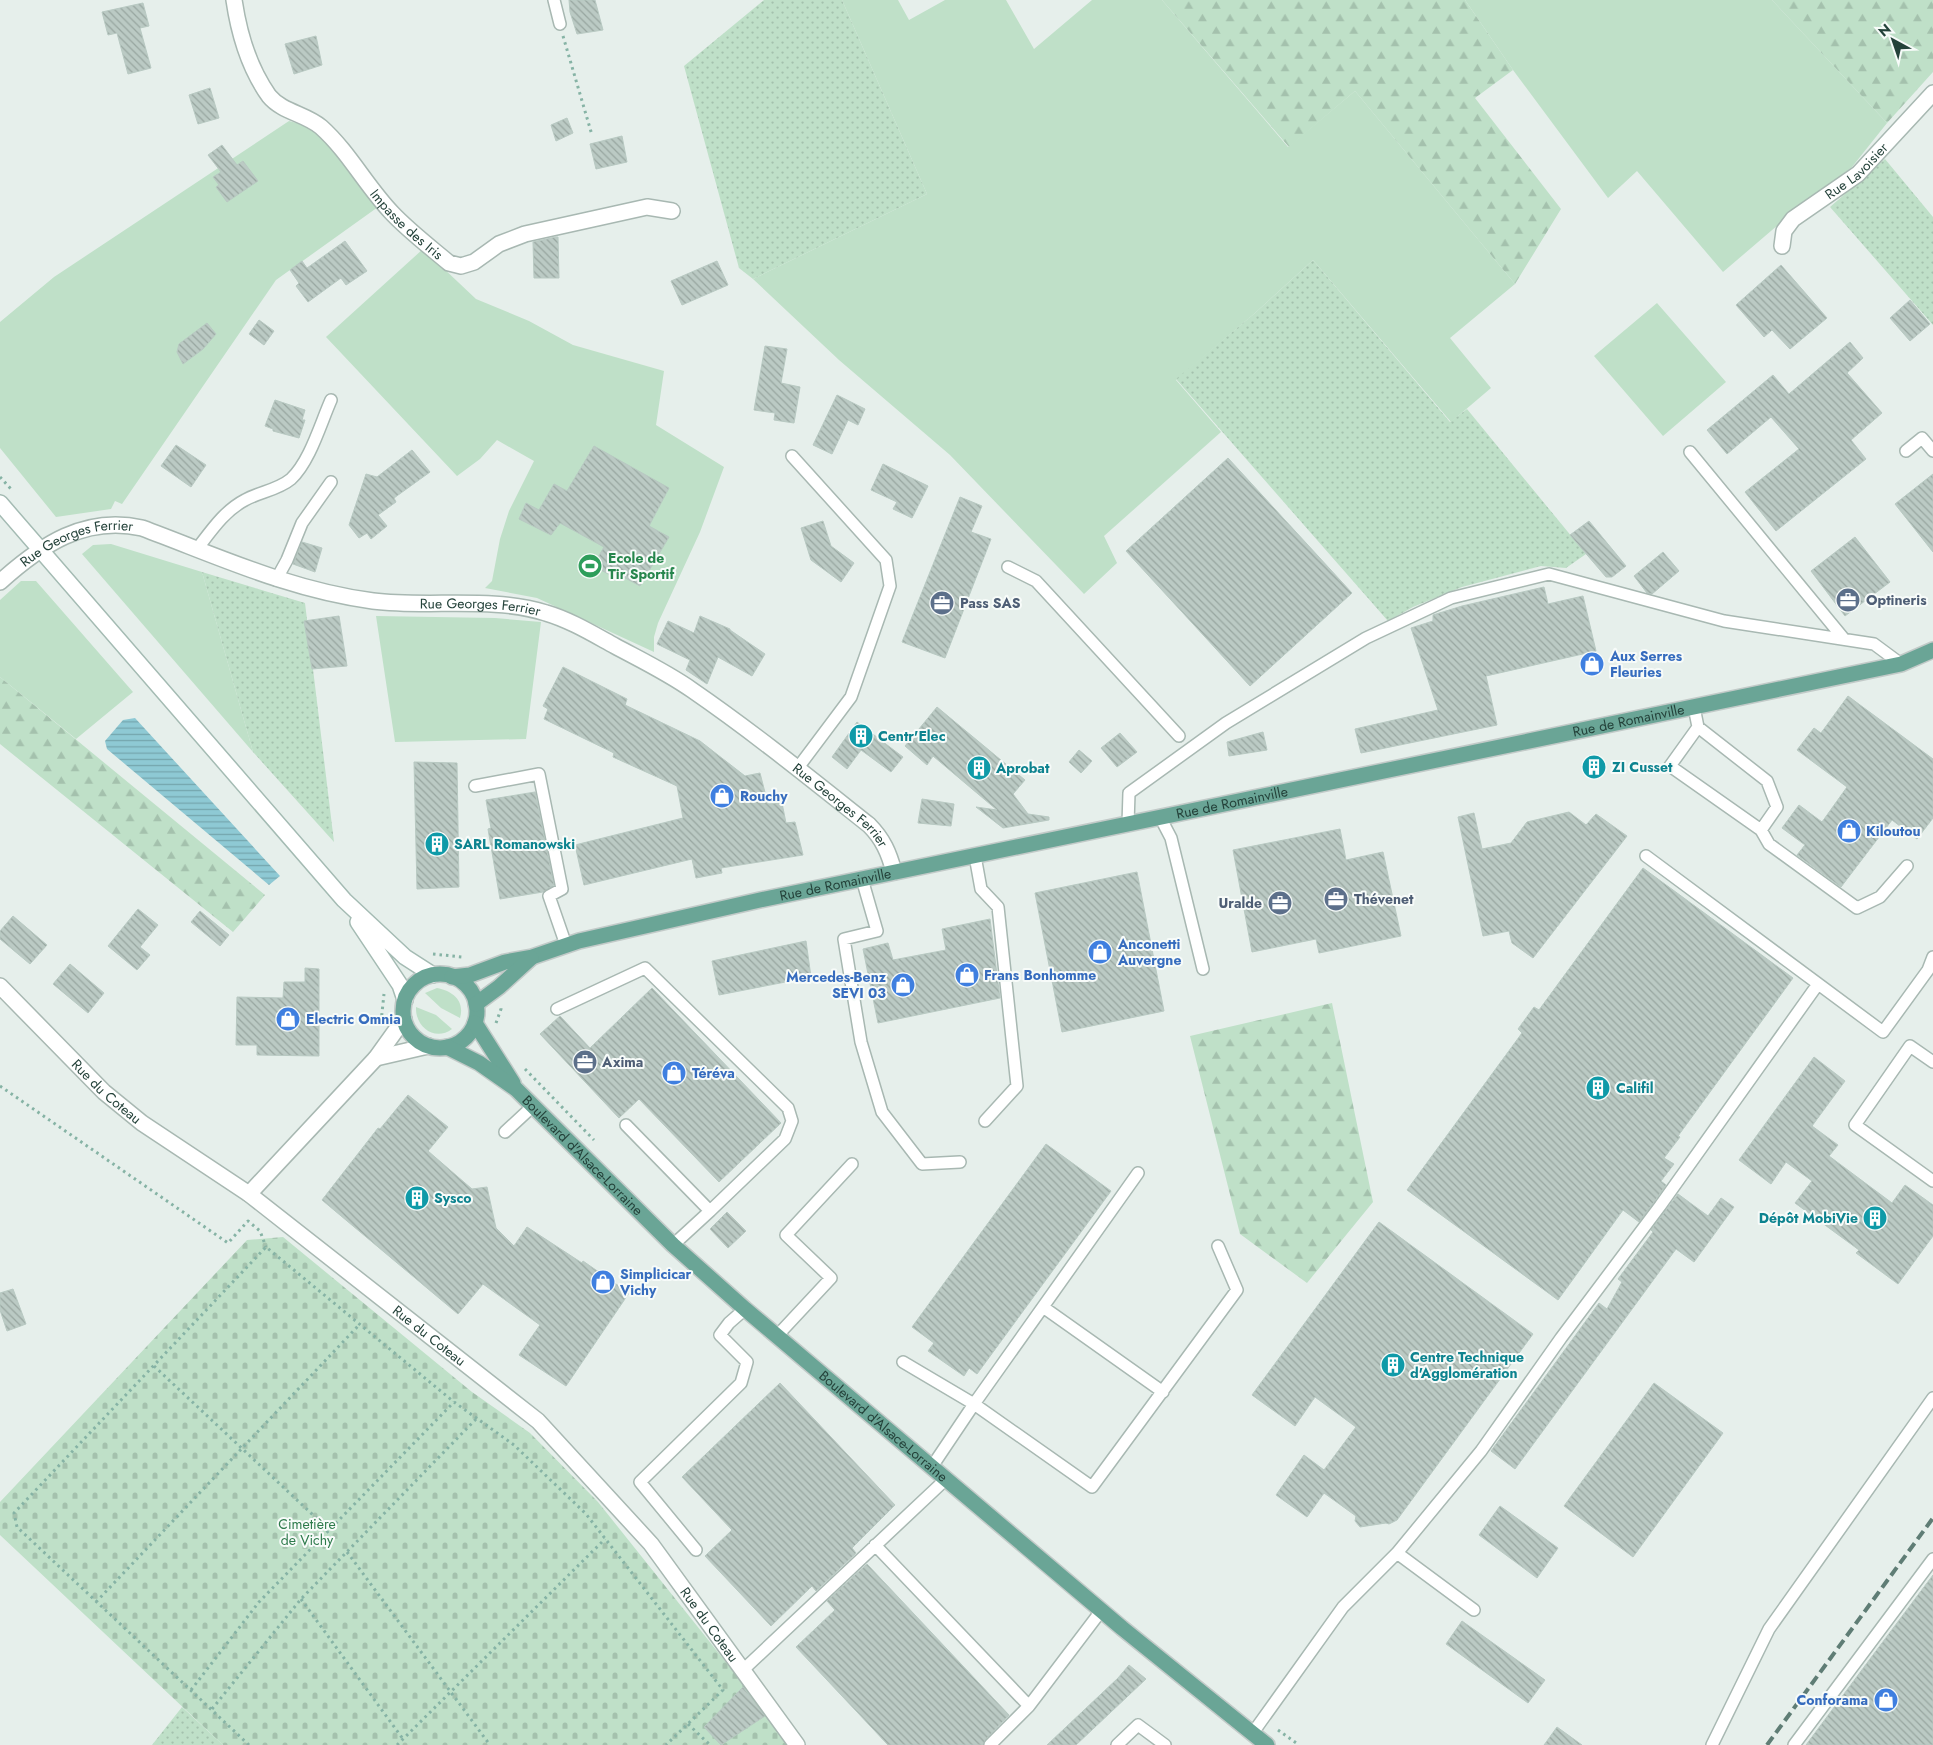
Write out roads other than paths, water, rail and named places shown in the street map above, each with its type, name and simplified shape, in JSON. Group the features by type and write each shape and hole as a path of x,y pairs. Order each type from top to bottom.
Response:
{"main road":[{"name":"Rue de Romainville","path":"452,977 470,974 505,962 532,957 566,945 617,932 894,872 1901,664 1933,650"},
{"name":"Rue de Romainville","path":"476,1004 499,987 532,957"},
{"path":"433,975 452,977 468,987 476,1004 475,1023 464,1039 447,1048 428,1046 412,1036 407,1028 404,1019 405,1000 416,984 433,975"},
{"name":"Boulevard d'Alsace-Lorraine","path":"475,1023 516,1089"},
{"name":"Boulevard d'Alsace-Lorraine","path":"447,1048 479,1063 516,1089 673,1245 745,1309 1101,1611 1267,1745"}],"street":[{"name":"Impasse des Iris","path":"234,0 238,26 252,66 270,96 278,105 308,118 320,126 335,141 392,213 449,263 461,266 474,262 499,244 525,234 647,207 672,211"},
{"name":"Rue Lavoisier","path":"1782,246 1784,231 1793,219 1858,174 1933,92"},
{"path":"0,503 340,896 391,969 400,985 405,1000"},
{"name":"Rue Georges Ferrier","path":"0,582 22,562 82,528 126,524 142,528 276,580 328,593 401,604 500,605 546,613 573,624 630,654 690,689 797,769 878,834 886,847 894,872"},
{"path":"340,896 406,957 433,975"},
{"name":"Rue du Coteau","path":"0,986 104,1092 142,1122 249,1194 538,1421 651,1544 797,1745"},
{"path":"249,1194 376,1058 404,1019"},
{"path":"376,1058 428,1046"}],"lane":[{"path":"554,0 560,24"},
{"path":"197,549 216,524 243,501 290,480 304,464 331,400"},
{"path":"1906,451 1922,438 1933,451"},
{"path":"1690,452 1844,639"},
{"path":"792,456 886,560 890,586 851,697 797,769"},
{"path":"276,580 302,523 331,482"},
{"path":"1008,567 1036,581 1179,736"},
{"path":"1128,824 1129,793 1226,723 1366,638 1450,598 1549,574 1724,621 1874,644 1901,664"},
{"path":"1694,707 1698,727 1767,781 1777,807 1760,830"},
{"path":"1698,727 1670,766 1760,830 1769,844 1857,908 1880,897 1907,866"},
{"path":"476,786 539,774 562,889 549,896 566,945"},
{"path":"1160,817 1171,838 1203,969"},
{"path":"975,856 982,889 998,907 1017,1086 985,1121"},
{"path":"1646,856 1883,1032 1928,970 1933,957"},
{"path":"862,879 877,931 844,939 861,1042 882,1112 922,1164 960,1162"},
{"path":"557,1009 645,968 788,1108 792,1121 785,1139 673,1245"},
{"path":"1252,1734 1343,1607 1397,1553 1481,1451 1561,1338 1660,1206 1818,984"},
{"path":"1933,1062 1910,1046 1855,1124 1933,1181"},
{"path":"505,1132 533,1106"},
{"path":"626,1125 710,1211"},
{"path":"776,1336 831,1278 786,1235 852,1164"},
{"path":"931,1468 974,1404 1138,1173"},
{"path":"903,1362 974,1404 1092,1487 1237,1290 1218,1246"},
{"path":"1043,1307 1163,1392"},
{"path":"696,1550 640,1482 741,1382 747,1362 720,1335 729,1323 745,1309"},
{"path":"1712,1745 1769,1629 1933,1398"},
{"path":"743,1670 945,1480"},
{"path":"875,1545 1029,1706"},
{"path":"1397,1553 1474,1610"},
{"path":"1794,1745 1933,1559"},
{"path":"990,1745 1029,1706 1101,1611"},
{"path":"1116,1745 1138,1725 1164,1745"}],"water":[{"path":"135,718 280,876 269,885 107,749 105,741 123,720"}],"railway":[{"path":"1767,1745 1933,1518"}],"place":[{"name":"Ecole de Tir Sportif","path":"590,566"},
{"name":"Optineris","path":"1848,600"},
{"name":"Pass SAS","path":"942,603"},
{"name":"Aux Serres Fleuries","path":"1592,664"},
{"name":"Centr'Elec","path":"861,736"},
{"name":"ZI Cusset","path":"1594,767"},
{"name":"Aprobat","path":"979,768"},
{"name":"Rouchy","path":"722,796"},
{"name":"Kiloutou","path":"1849,831"},
{"name":"SARL Romanowski","path":"437,844"},
{"name":"Thévenet","path":"1336,899"},
{"name":"Uralde","path":"1280,903"},
{"name":"Anconetti Auvergne","path":"1100,952"},
{"name":"Frans Bonhomme","path":"967,975"},
{"name":"Mercedes-Benz SEVI 03","path":"903,985"},
{"name":"Electric Omnia","path":"288,1019"},
{"name":"Axima","path":"585,1062"},
{"name":"Téréva","path":"674,1073"},
{"name":"Califil","path":"1598,1088"},
{"name":"Sysco","path":"417,1198"},
{"name":"Dépôt MobiVie","path":"1875,1218"},
{"name":"Simplicicar Vichy","path":"603,1282"},
{"name":"Centre Technique d'Agglomération","path":"1393,1365"},
{"name":"Conforama","path":"1886,1700"}],"park label":[{"name":"Cimetière de Vichy","path":"307,1532"}]}
